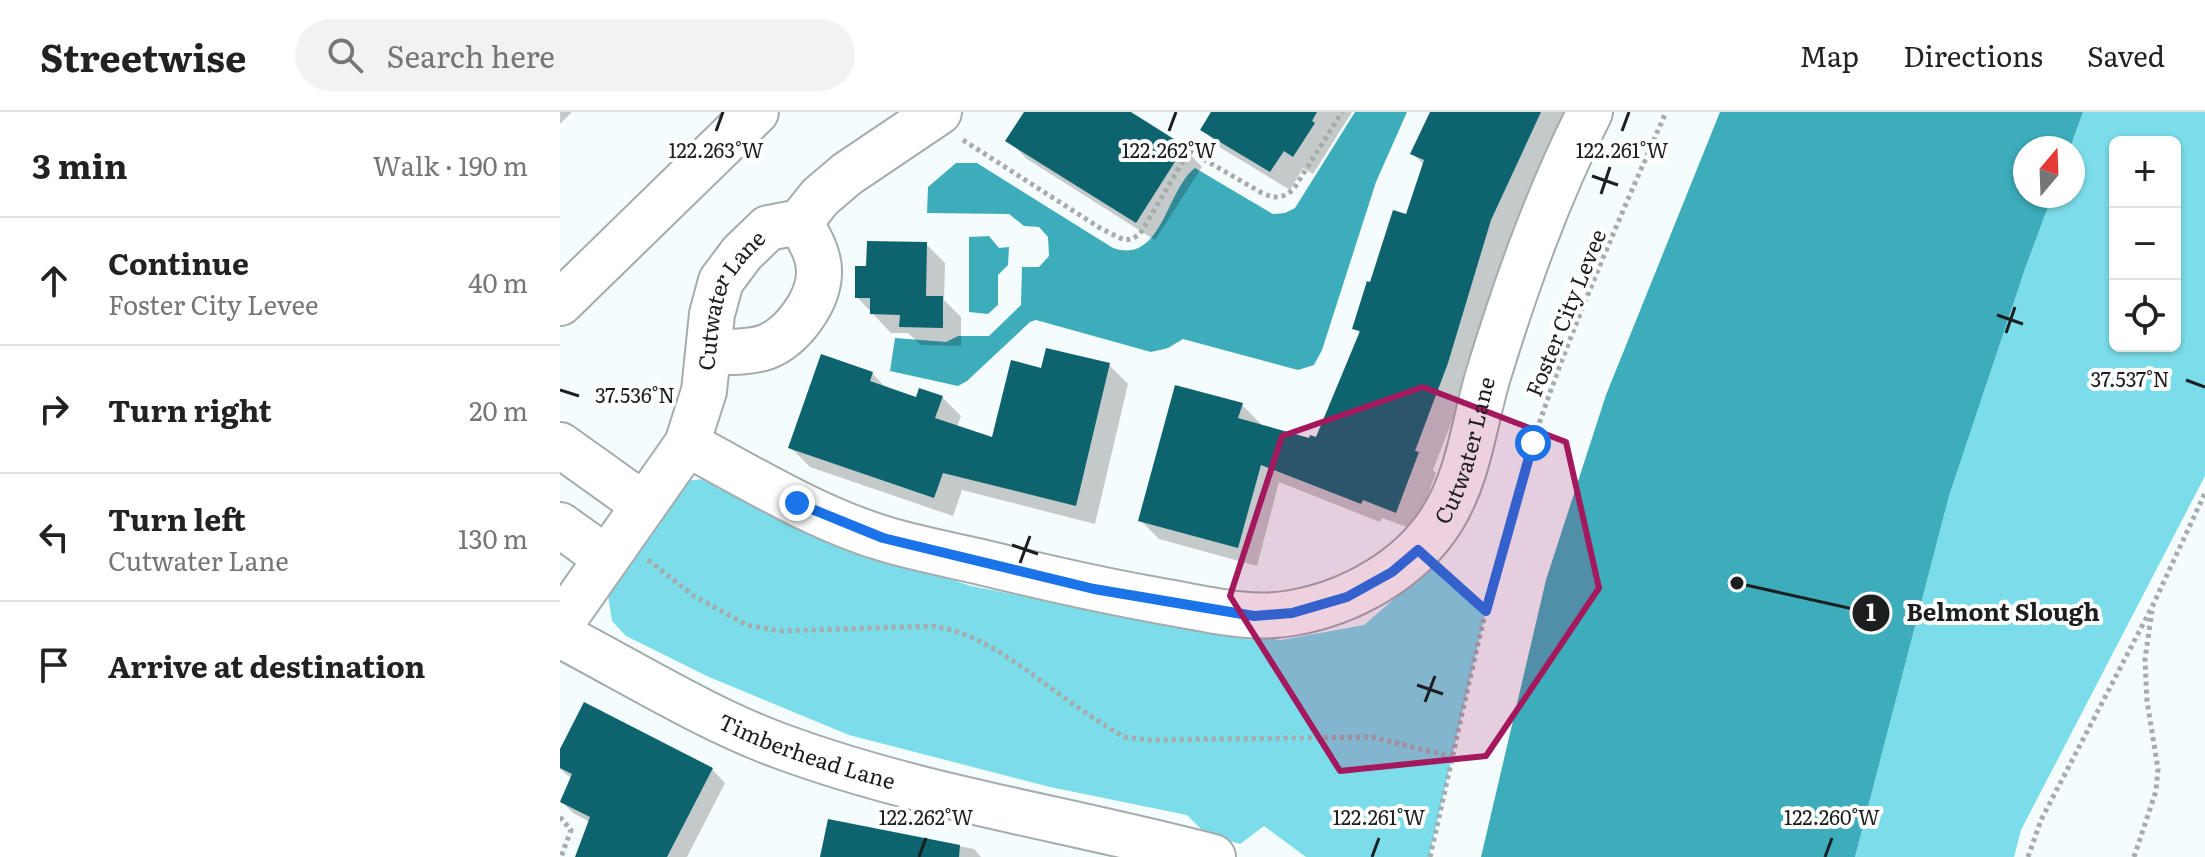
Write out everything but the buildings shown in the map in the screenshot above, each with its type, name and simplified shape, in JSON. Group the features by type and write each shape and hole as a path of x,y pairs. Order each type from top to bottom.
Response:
{"street":[{"path":"560,303 756,112"},
{"name":"Cutwater Lane","path":"687,444 797,503 883,538 1094,589 1254,616 1292,613 1347,597 1392,572 1418,550 1441,521 1457,492 1487,379 1525,257 1563,164 1590,112"},
{"name":"Cutwater Lane","path":"560,625 687,444 704,391 712,314 721,281 742,253 768,228 800,222 820,197 847,174 934,116"},
{"path":"710,352 765,347 779,340 800,319 816,291 819,273 816,252 800,222"},
{"path":"560,445 623,533"},
{"path":"560,525 623,533"},
{"name":"Timberhead Lane","path":"560,635 744,732 782,747 921,790 1213,857"}],"path":[{"path":"934,116 1100,228 1124,240 1140,234 1189,151 1271,197 1289,194 1342,112"},
{"name":"Foster City Levee","path":"1430,857 1486,611 1548,398 1666,112"},
{"path":"2028,857 2041,820 2153,605 2205,493"},
{"path":"623,533 694,596 747,625 780,631 932,626 954,629 1009,659 1124,737 1147,740 1372,737 1452,757"},
{"path":"1418,550 1486,611"},
{"path":"2134,857 2156,791 2158,769 2147,701 2145,659 2153,605"},
{"path":"560,817 571,830 561,857"}],"highlighted area":[{"path":"1423,387 1566,442 1599,588 1486,756 1340,771 1230,596 1282,436"}],"shaded area":[{"path":"1355,112 1407,112 1376,182 1322,350 1314,365 1298,370 1183,339 1168,348 1151,352 1036,320 958,386 890,371 895,338 946,342 958,336 989,336 1021,305 1022,267 1039,267 1049,256 1048,237 1039,227 1024,226 1009,214 927,213 928,187 956,163 977,163 1113,248 1129,250 1142,246 1153,236 1185,178 1195,168 1273,214 1295,208"},
{"path":"1720,112 2083,112 2074,136 2013,136 2013,208 2048,208 1949,496 1855,857 1481,857 1546,580 1606,395"},
{"path":"2083,112 2205,112 2205,476 2021,830 2014,857 1855,857 1949,496 2048,208 2085,208 2085,136 2074,136"},
{"path":"989,236 999,248 1009,247 1008,265 998,275 998,305 988,314 969,312 969,237"},
{"path":"713,478 793,526 971,586 1164,624 1281,640 1364,625 1434,564 1485,615 1429,857 1306,857 1264,826 1240,844 1206,834 1187,815 1050,787 849,735 709,677 626,636 612,621 608,595 684,481"}],"place":[{"name":"Belmont Slough","path":"1737,583"}],"route":[{"path":"797,503 883,538 1094,589 1254,616 1292,613 1347,597 1392,572 1418,550 1486,611 1533,443"}]}
